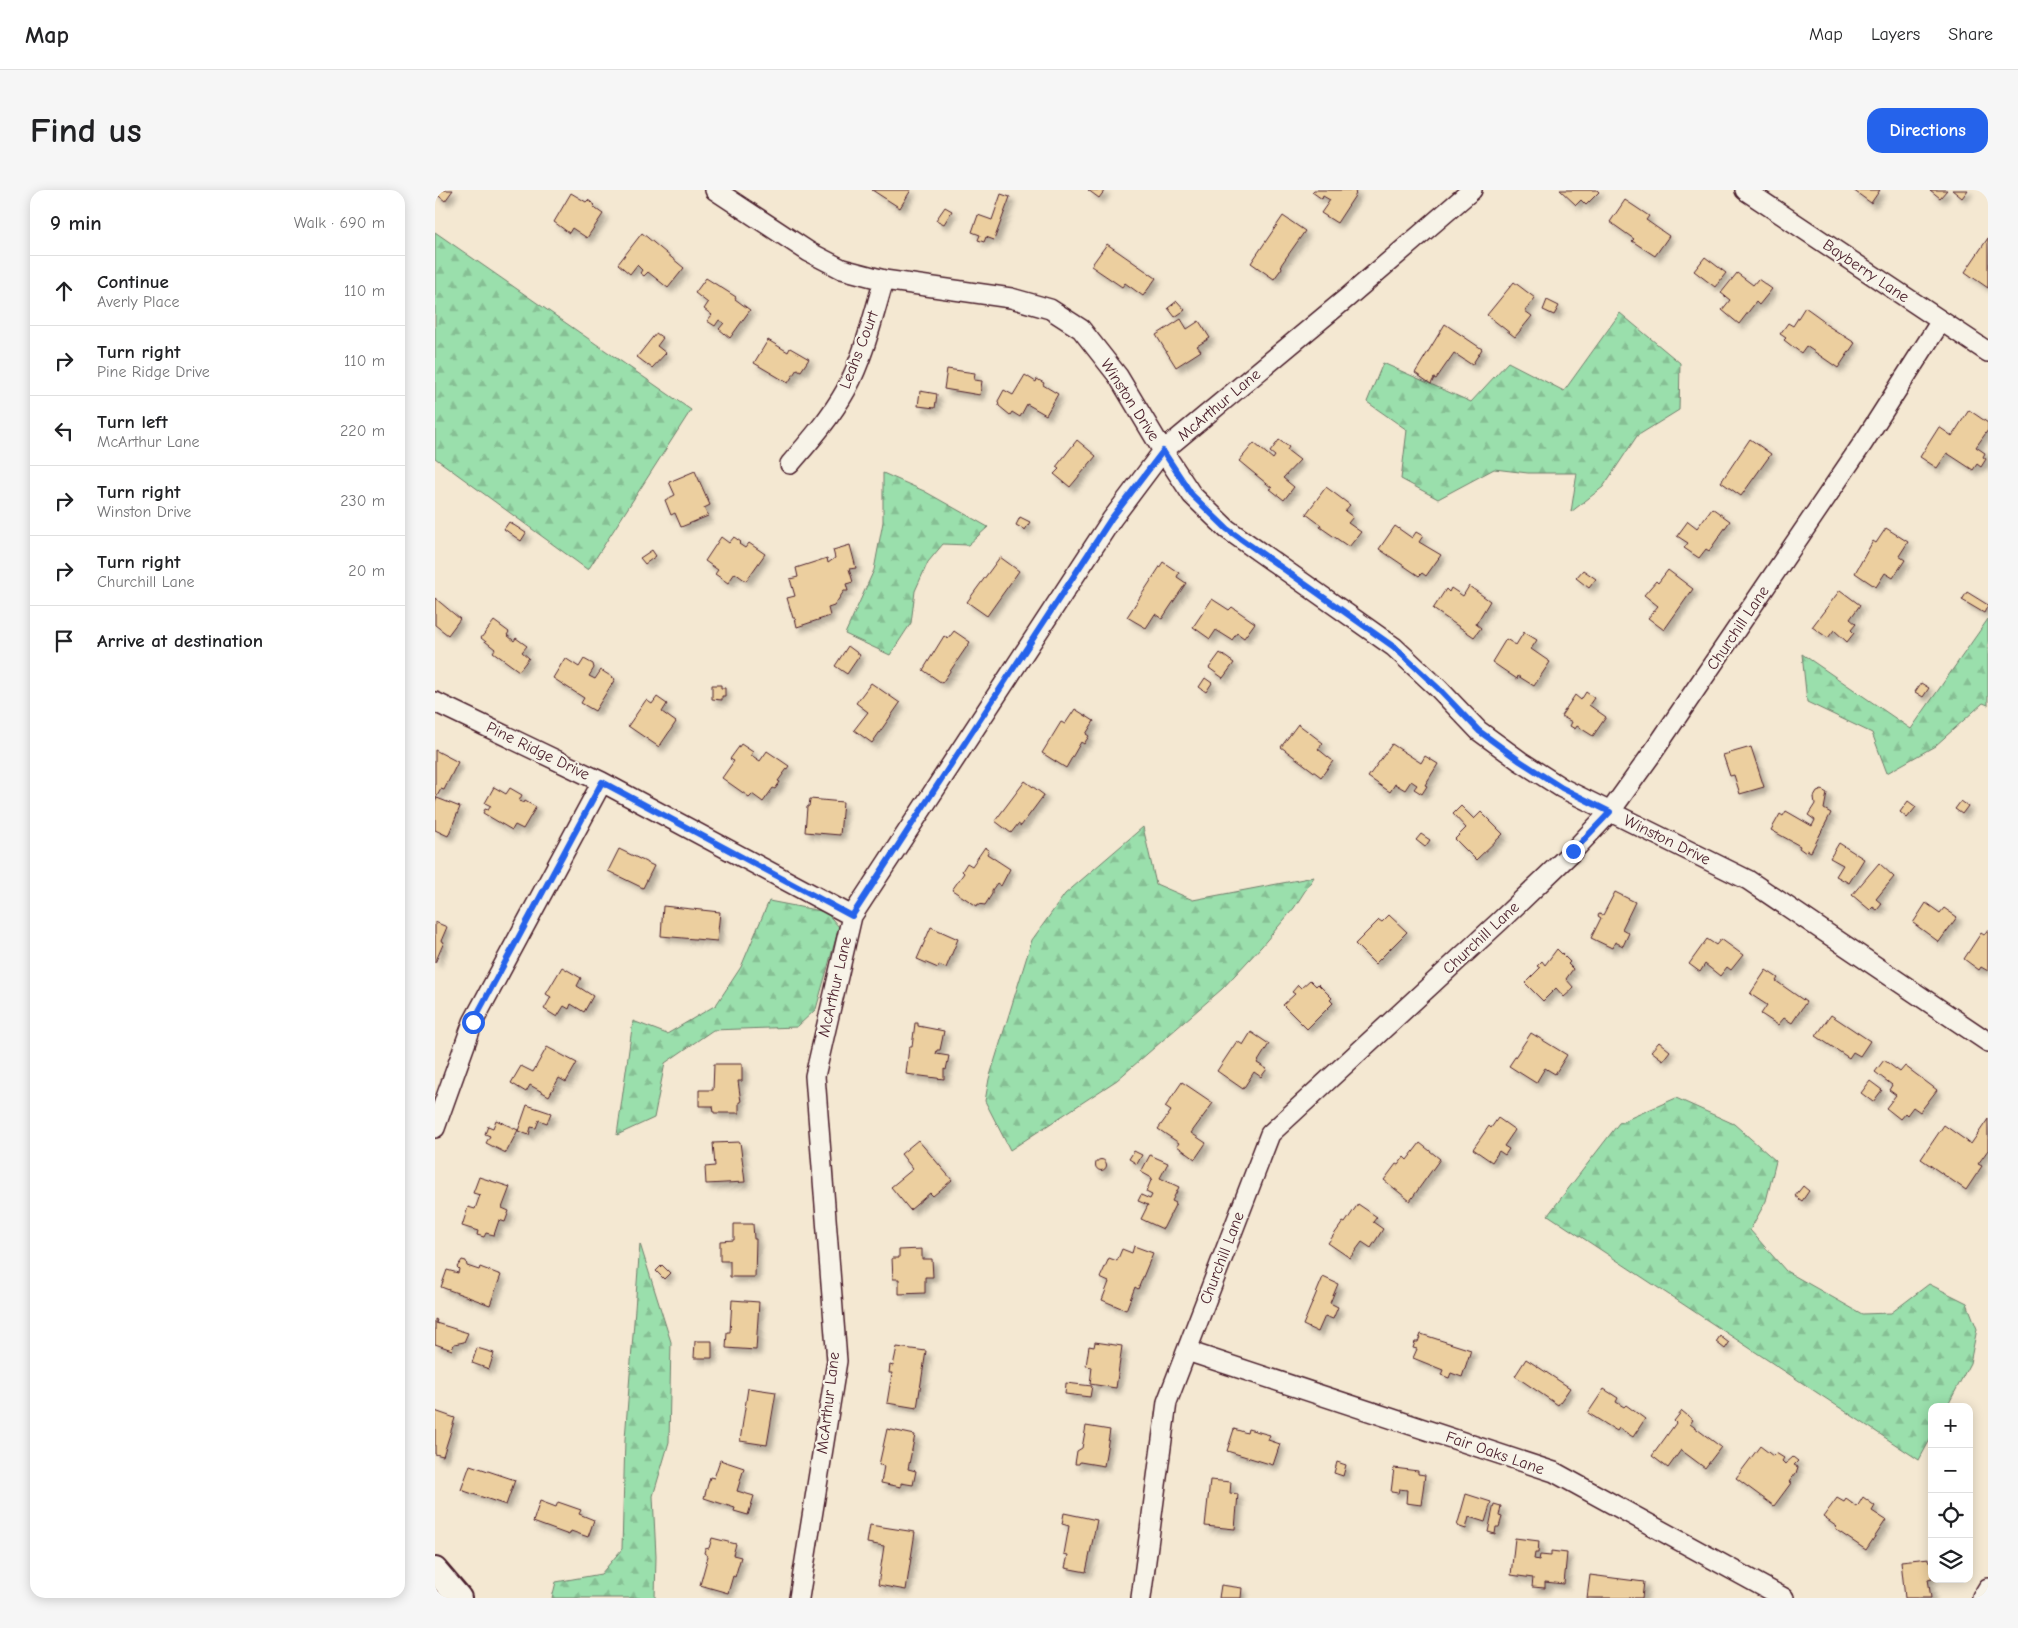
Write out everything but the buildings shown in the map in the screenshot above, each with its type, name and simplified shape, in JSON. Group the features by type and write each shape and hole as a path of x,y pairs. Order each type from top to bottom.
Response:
{"street":[{"name":"Winston Drive","path":"715,190 809,252 843,269 885,280 1011,298 1050,309 1081,329 1118,376 1192,495 1227,529 1394,647 1439,689 1479,731 1520,761 1562,788 1748,880 1988,1042"},
{"name":"McArthur Lane","path":"799,1598 837,1361 815,1076 852,916 1111,519 1163,451 1341,303 1472,190"},
{"name":"Bayberry Lane","path":"1745,190 1988,352"},
{"name":"Leahs Court","path":"790,464 817,432 846,390 864,348 885,280"},
{"name":"Churchill Lane","path":"1141,1598 1167,1402 1270,1134 1500,921 1573,851 1610,812 1651,756 1846,468 1941,322"},
{"name":"Pine Ridge Drive","path":"435,702 602,782 852,916"},
{"path":"435,1128 473,1022 602,782"},
{"name":"Fair Oaks Lane","path":"1187,1351 1554,1472 1784,1598"},
{"path":"435,1570 459,1598"},
{"path":"1982,1598 1988,1588"}],"green space":[{"path":"435,232 691,410 588,570 435,458"},
{"path":"1620,313 1680,363 1679,410 1637,436 1603,487 1571,512 1577,473 1528,473 1494,469 1438,499 1401,479 1407,430 1367,402 1383,363 1471,402 1508,362 1564,391"},
{"path":"883,473 924,491 988,527 968,545 943,544 928,562 915,591 911,623 890,655 845,634 874,570 883,522"},
{"path":"1988,619 1988,705 1983,703 1935,746 1887,773 1872,733 1807,702 1802,654 1911,729"},
{"path":"1143,827 1156,884 1193,900 1314,877 1294,908 1222,989 1117,1080 1010,1150 985,1101 989,1079 1032,940 1065,894"},
{"path":"769,901 826,912 839,927 816,1009 797,1027 713,1030 665,1063 654,1118 617,1135 633,1021 667,1034 716,1005 741,967"},
{"path":"1676,1098 1734,1124 1776,1161 1766,1201 1750,1230 1786,1271 1862,1314 1891,1313 1929,1284 1967,1303 1977,1329 1970,1363 1949,1403 1928,1403 1928,1443 1919,1460 1548,1215 1619,1123"},
{"path":"640,1244 671,1342 669,1442 653,1496 656,1556 655,1598 552,1598 556,1582 601,1574 622,1549 625,1439"}],"route":[{"path":"473,1022 602,782 852,916 1111,519 1163,451 1192,495 1227,529 1394,647 1439,689 1479,731 1520,761 1562,788 1610,812 1573,851"}]}
